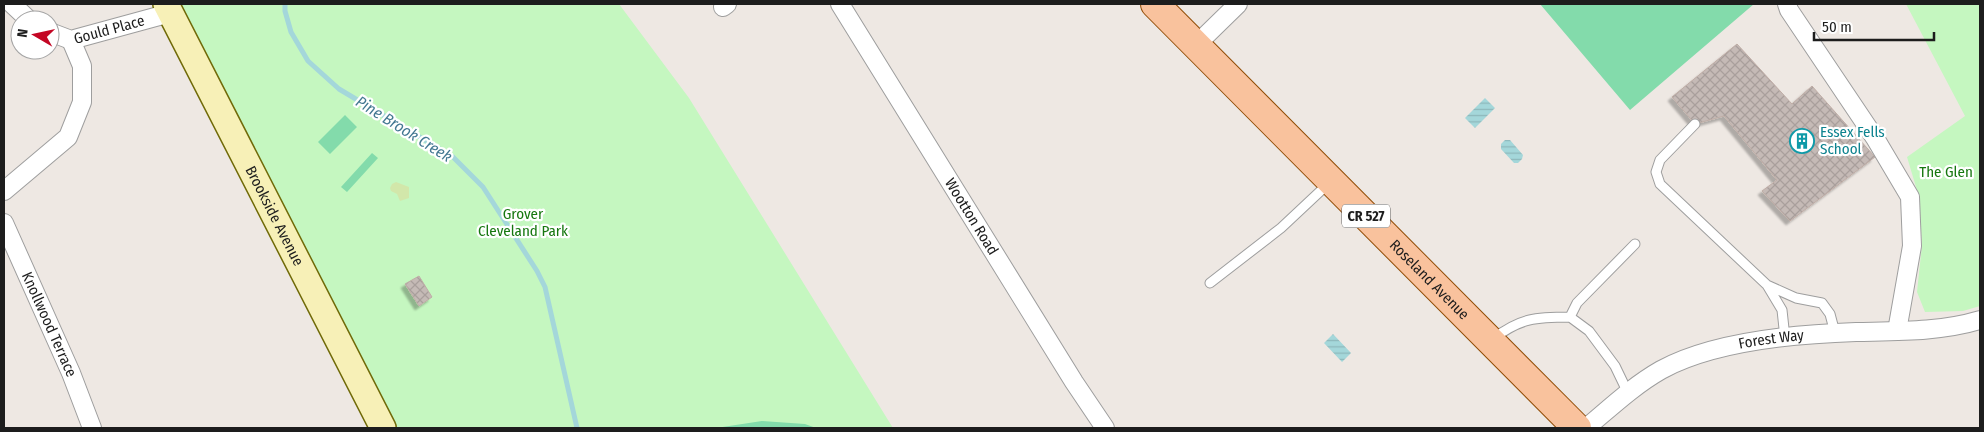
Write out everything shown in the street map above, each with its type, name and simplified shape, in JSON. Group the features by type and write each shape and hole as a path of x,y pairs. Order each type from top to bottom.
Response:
{"main road":[{"name":"Roseland Avenue","path":"1155,4 1577,428"}],"street":[{"name":"Wootton Road","path":"840,4 1074,382 1105,428"},
{"path":"1196,45 1238,4"},
{"path":"1787,4 1789,10 1875,138 1910,197 1912,246 1897,331"},
{"name":"Gould Place","path":"60,36 71,40 168,8"},
{"name":"Brookside Avenue","path":"168,8 383,428"},
{"path":"4,192 68,137 82,102 82,66 71,40"},
{"name":"Knollwood Terrace","path":"4,223 71,373 92,428"},
{"name":"Forest Way","path":"1586,428 1628,393 1662,369 1700,354 1758,341 1835,333 1943,329 1980,320"}],"lane":[{"path":"1695,124 1660,160 1656,172 1660,184 1767,285 1782,310 1785,338"},
{"path":"1210,283 1281,228 1330,181"},
{"path":"1570,317 1577,303 1635,244"},
{"path":"1767,285 1796,298 1822,303 1830,314 1835,333"},
{"path":"1490,341 1510,326 1521,321 1570,317 1589,331 1615,366 1628,393"}],"green space":[{"name":"Grover Cleveland Park","path":"181,4 619,4 689,98 893,428 397,428"},
{"path":"1540,4 1754,4 1630,110"},
{"name":"The Glen","path":"1906,4 1980,4 1980,306 1963,311 1925,312 1917,292 1922,245 1919,197 1907,157 1965,116"},
{"path":"345,115 357,127 330,154 318,142"},
{"path":"372,153 378,158 347,192 341,187"},
{"path":"396,182 409,187 409,198 400,201 397,194 391,191 392,184"},
{"path":"762,421 805,424 816,428 716,428"}],"water":[{"path":"1485,98 1495,108 1475,128 1465,118"},
{"path":"1505,140 1510,140 1523,155 1518,163 1514,163 1501,149 1501,144"},
{"path":"1333,334 1351,353 1342,362 1324,343"}],"building":[{"name":"Essex Fells School","path":"1737,44 1792,104 1812,86 1875,157 1790,221 1762,191 1777,180 1724,116 1695,124 1672,97"},
{"path":"419,276 432,297 419,306 405,284"}],"waterway":[{"name":"Pine Brook Creek","path":"285,4 291,32 308,61 339,89 453,157 483,187 537,271 545,287 577,428"}],"place":[{"name":"Essex Fells School","path":"1802,141"}]}
